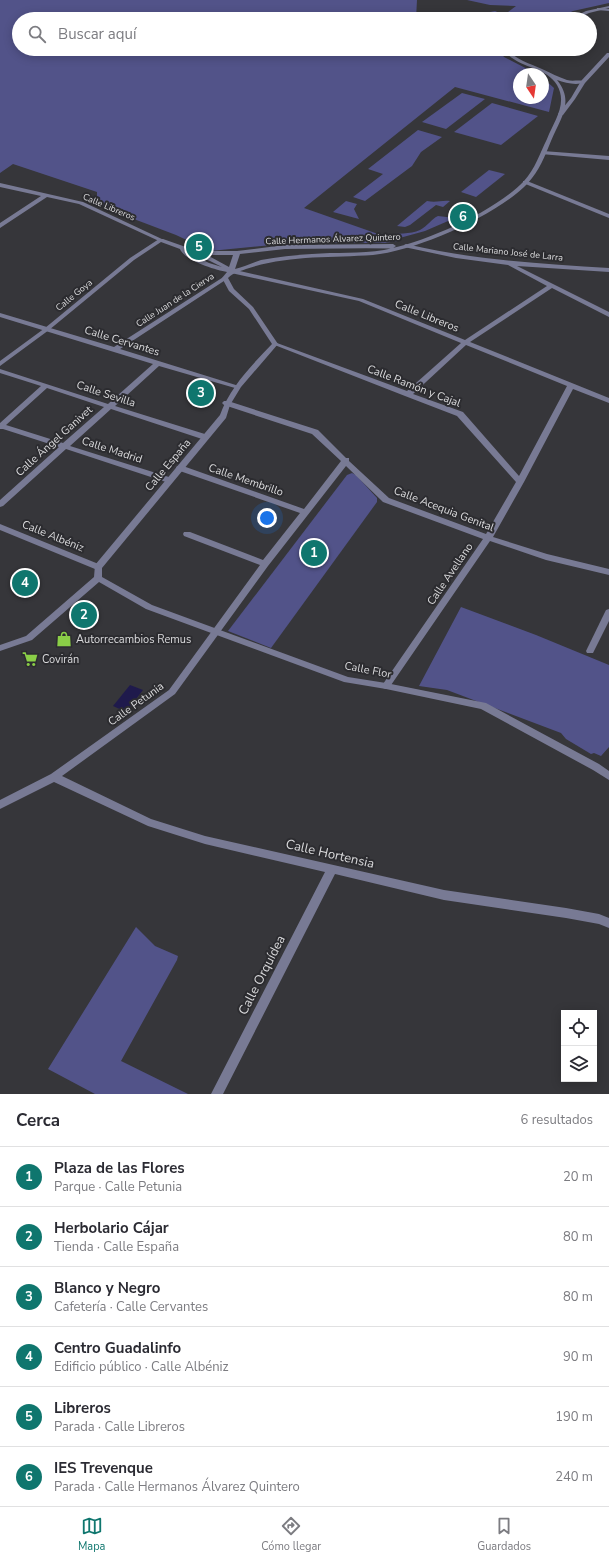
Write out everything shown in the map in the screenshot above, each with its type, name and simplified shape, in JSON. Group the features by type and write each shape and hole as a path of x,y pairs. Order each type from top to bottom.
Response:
{"street":[{"path":"591,12 599,9 609,9"},
{"path":"561,114 574,99 583,82 609,54"},
{"path":"511,56 553,77 569,82 583,82"},
{"path":"553,77 561,87 563,94 564,101 561,114"},
{"name":"Calle Hermanos Álvarez Quintero","path":"231,271 262,262 311,256 383,252 406,246 471,219 501,202 525,182 543,153 554,126 561,114"},
{"path":"543,153 609,158"},
{"path":"525,182 609,216"},
{"name":"Calle Libreros","path":"0,185 81,203 183,250 199,252 231,271"},
{"path":"0,226 45,196"},
{"name":"Calle Goya","path":"0,364 47,329 132,259 161,240"},
{"name":"Calle Hermanos Álvarez Quintero","path":"199,252 237,253 285,247 406,246"},
{"name":"Calle Mariano José de Larra","path":"406,246 439,254 507,263 609,270"},
{"name":"Calle Libreros","path":"183,250 184,253 218,268 360,300 609,401"},
{"path":"237,253 231,271 225,278 231,290 252,308 275,344"},
{"path":"507,263 609,315"},
{"name":"Calle Juan de la Cierva","path":"114,350 225,278"},
{"path":"407,395 466,342 551,286"},
{"name":"Calle Cervantes","path":"0,315 237,387"},
{"name":"Calle España","path":"98,567 223,416 226,403 237,387 275,344"},
{"name":"Calle Ramón y Cajal","path":"275,344 460,414 520,482"},
{"name":"Calle Ángel Ganivet","path":"0,504 158,363"},
{"name":"Calle Sevilla","path":"0,371 205,438"},
{"path":"1,426 45,386"},
{"name":"Calle Avellano","path":"386,686 488,538 520,482 571,386"},
{"name":"Calle Acequia Genital","path":"226,403 315,432 346,460 386,500 488,538 546,557 609,572"},
{"name":"Calle Madrid","path":"1,426 169,480"},
{"name":"Calle Petunia","path":"0,805 54,777 172,692 304,512 346,460"},
{"name":"Calle Membrillo","path":"180,468 304,512"},
{"name":"Calle Albéniz","path":"0,526 98,567"},
{"path":"187,534 265,564"},
{"path":"0,648 29,638 98,578 98,567"},
{"name":"Calle Flor","path":"98,578 149,607 347,680 386,686 483,706 609,776"},
{"path":"590,650 609,612"},
{"name":"Calle Hortensia","path":"54,777 148,822 205,840 444,895 566,913 574,916 603,919 609,923"},
{"name":"Calle Orquídea","path":"218,1094 332,869"}],"shaded area":[{"path":"0,0 417,0 416,12 12,12 12,56 503,56 525,68 513,68 513,102 455,87 304,208 398,241 384,243 292,243 210,251 176,235 97,205 97,192 13,164 0,173"},
{"path":"467,0 609,0 609,3 571,12 508,12 516,6 490,5"},
{"path":"549,83 554,88 549,112 519,104 549,104"},
{"path":"462,93 485,99 446,129 422,122"},
{"path":"492,103 538,116 501,145 454,132"},
{"path":"418,130 442,137 421,152 412,166 365,201 353,197 383,174 368,169"},
{"path":"489,170 505,174 476,197 461,192"},
{"path":"346,201 357,204 354,209 359,219 333,212"},
{"path":"427,201 450,201 443,207 436,205 410,225 405,227 397,226"},
{"path":"438,216 455,218 425,231 396,239 386,236 416,232"},
{"path":"352,473 356,475 377,498 377,502 271,648 228,631 347,475"},
{"path":"461,607 536,635 609,665 609,747 601,756 594,753 591,754 566,739 561,733 447,690 419,686"},
{"path":"130,685 143,690 126,712 113,706"},
{"path":"136,927 155,946 178,956 121,1061 188,1094 95,1094 48,1069"}],"place":[{"name":"IES Trevenque","path":"463,217"},
{"name":"Libreros","path":"199,247"},
{"name":"Blanco y Negro","path":"201,393"},
{"name":"Plaza de las Flores","path":"314,553"},
{"name":"Centro Guadalinfo","path":"25,583"},
{"name":"Herbolario Cájar","path":"84,615"},
{"name":"Autorrecambios Remus","path":"64,639"},
{"name":"Covirán","path":"30,659"}]}
